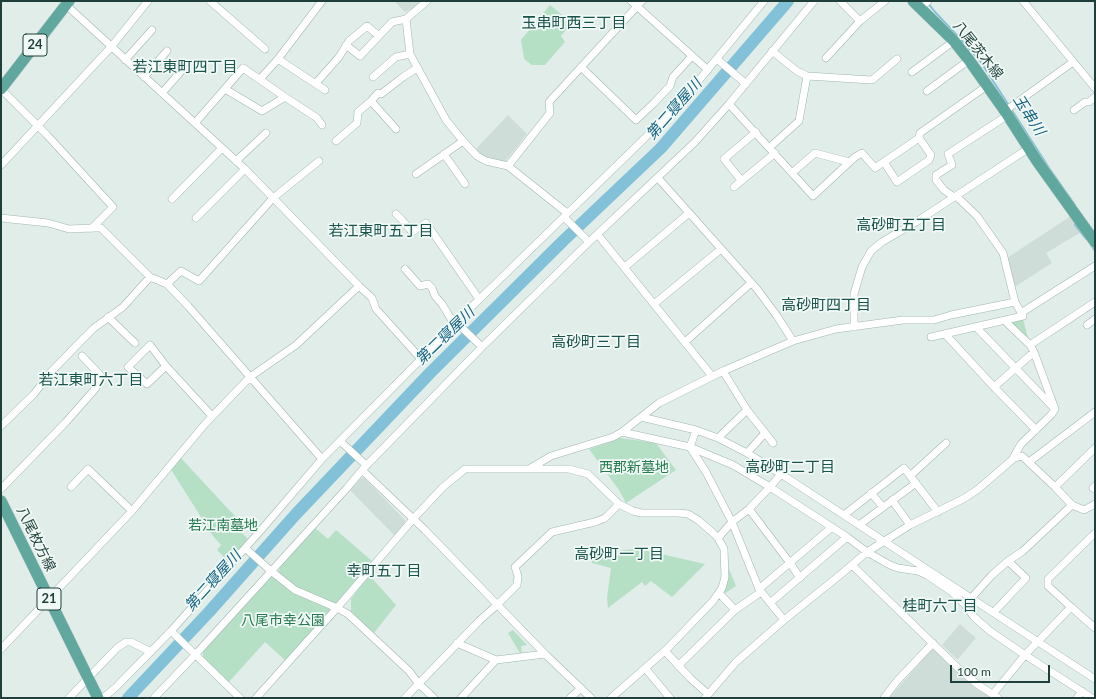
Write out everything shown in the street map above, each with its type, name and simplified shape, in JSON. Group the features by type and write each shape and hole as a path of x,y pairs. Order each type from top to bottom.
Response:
{"main road":[{"name":"24","path":"1,89 66,2"},
{"name":"八尾茨木線","path":"922,4 954,41 1008,110 1029,148 1095,242"},
{"name":"八尾枚方線","path":"1,501 98,698"}],"street":[{"path":"1,165 111,46 148,1"},
{"path":"210,1 265,49"},
{"path":"346,45 360,56 392,22 406,19 427,1"},
{"path":"631,1 708,70"},
{"path":"508,166 550,113 549,102 642,1"},
{"path":"103,698 115,688 171,631 322,459 479,299 686,96 764,1"},
{"path":"154,698 195,655 364,468 482,347 589,242 695,142 746,84 814,1"},
{"path":"840,1 860,20"},
{"path":"826,58 860,20 885,1"},
{"path":"1023,1 1095,88"},
{"path":"66,2 125,60 196,123 273,198 372,298 376,309 421,359"},
{"path":"260,79 278,59 320,2"},
{"path":"406,19 410,54 446,120 463,141 477,156 486,161 508,166 565,215 589,242"},
{"path":"316,83 339,57 349,41 367,26 379,36"},
{"path":"125,60 152,30"},
{"path":"912,72 954,41"},
{"path":"144,77 167,51"},
{"path":"772,52 797,71 807,76 872,80 897,59"},
{"path":"373,77 396,56 410,54"},
{"path":"581,67 636,120 670,86 673,77 692,56"},
{"path":"278,59 325,90"},
{"path":"717,59 746,84"},
{"path":"927,91 969,60"},
{"path":"1022,313 1015,302 1003,253 977,216 955,197 944,190 936,180 936,175 952,165 948,154 1073,62"},
{"path":"162,93 184,68"},
{"path":"196,123 243,68 317,118 322,125"},
{"path":"336,141 357,123 358,112 378,93 381,94 402,77 417,68"},
{"path":"734,186 772,150 799,121 807,76"},
{"path":"729,104 793,172 813,196 849,162 862,152 875,168 919,138 920,133 988,85"},
{"path":"1,89 38,126 113,207 92,228"},
{"path":"225,89 262,112 285,97"},
{"path":"1074,110 1095,97"},
{"path":"371,101 396,129"},
{"path":"236,161 266,132"},
{"path":"741,180 724,159 756,132"},
{"path":"884,162 897,182 929,160 931,155 919,138"},
{"path":"416,174 463,141"},
{"path":"172,199 222,148"},
{"path":"854,327 854,294 862,267 871,251 882,242 916,222 1029,148"},
{"path":"793,172 815,153 849,162"},
{"path":"444,154 466,184"},
{"path":"167,284 181,271 199,281 273,198 320,161"},
{"path":"196,218 245,170"},
{"path":"658,178 751,283 777,316 793,341"},
{"path":"625,267 689,213"},
{"path":"396,214 412,232 426,223 479,299"},
{"path":"1,218 48,223 69,229 101,228 150,277 167,284 322,459"},
{"path":"598,235 712,376"},
{"path":"654,304 721,249"},
{"path":"931,337 1023,316 1022,313 1095,266"},
{"path":"405,269 420,286 428,284 432,288 435,296 455,323 482,347"},
{"path":"1,426 34,394 50,373 94,328 123,307 150,277"},
{"path":"685,342 751,283"},
{"path":"2,646 132,511 212,416 250,377 296,345 359,286"},
{"path":"529,469 551,456 613,438 659,403 712,376 793,341 836,329 902,320 934,320 950,315 1015,302"},
{"path":"994,387 1015,369 1032,349 1095,302"},
{"path":"108,317 134,343"},
{"path":"1087,325 1095,319"},
{"path":"1005,321 1032,349 1055,409"},
{"path":"976,327 1055,409"},
{"path":"944,334 1036,430"},
{"path":"166,366 147,384 128,367 150,345 166,366 212,416"},
{"path":"1,489 66,422 96,388 100,375 82,356"},
{"path":"723,371 747,410 773,443"},
{"path":"665,651 706,696 736,662 784,620 868,552 910,525 963,499 977,490 1014,458 1021,444 1051,415 1055,409"},
{"path":"718,438 747,410"},
{"path":"1029,462 1095,412"},
{"path":"641,416 696,430 718,438 747,453 1095,679"},
{"path":"690,447 696,430"},
{"path":"622,432 690,447 733,465 770,487 890,565 898,568 918,571 927,575 952,592 974,617 990,631 1092,698"},
{"path":"747,453 765,432"},
{"path":"340,441 364,468 458,563 496,605 591,698"},
{"path":"910,476 946,443"},
{"path":"690,447 706,472 732,522 760,590 784,620"},
{"path":"1055,487 1095,448"},
{"path":"1014,458 1022,456 1072,505 1084,510 1095,504"},
{"path":"844,515 904,468 938,512"},
{"path":"71,487 88,469 132,511"},
{"path":"256,698 414,518 443,487 465,469 569,469 588,474 619,504 641,513 688,514 704,524 718,538 724,549 725,577 722,588 714,601 665,651 611,698"},
{"path":"718,538 732,522 749,509 781,474"},
{"path":"859,525 916,483"},
{"path":"1095,486 1093,488 1095,490"},
{"path":"872,493 883,508"},
{"path":"892,500 910,525"},
{"path":"404,698 479,621 517,585 518,576 515,567 552,532 595,522 605,518 619,504"},
{"path":"965,606 992,575 1008,561 1023,551 1072,505"},
{"path":"749,509 800,578"},
{"path":"678,666 735,610 832,528"},
{"path":"1095,533 1048,580 1048,586 1095,628"},
{"path":"770,603 847,537"},
{"path":"245,548 295,590 348,614 409,670 418,683 434,698"},
{"path":"994,612 1026,578 1008,561"},
{"path":"852,565 978,684 996,696 1025,655 1071,607"},
{"path":"719,593 735,610"},
{"path":"171,631 240,698"},
{"path":"69,698 117,648 126,642 131,642 150,652"},
{"path":"457,643 496,660 545,654"},
{"path":"884,698 897,681 933,643"},
{"path":"462,698 496,660"},
{"path":"645,668 670,698"},
{"path":"570,698 581,688"},
{"path":"1076,698 1082,691"}],"shaded area":[{"path":"394,1 421,1 413,8 405,12"},
{"path":"508,115 527,134 504,163 481,155 476,149"},
{"path":"1071,216 1083,231 1046,253 1052,263 1013,288 1007,258"},
{"path":"361,478 364,478 405,520 405,525 395,536 350,490"},
{"path":"960,624 976,638 957,659 942,645"},
{"path":"933,648 975,688 993,698 889,698"}],"green space":[{"path":"550,5 572,23 561,36 565,42 545,65 532,65 524,59 521,40"},
{"path":"1023,319 1029,342 1009,323"},
{"name":"西郡新墓地","path":"620,438 656,443 676,470 626,503 619,490 589,449"},
{"name":"若江南墓地","path":"180,457 243,523 238,529 248,539 228,561 217,550 221,545 213,536 170,468"},
{"path":"315,528 328,539 336,530 372,561 340,602 332,605 296,588 278,574 280,567"},
{"path":"634,549 705,564 672,597 651,581 645,586 642,582 608,608 607,598 611,568 592,563 591,557 603,553"},
{"path":"729,569 736,586 724,594 727,571"},
{"name":"八尾市幸公園","path":"271,575 293,593 329,608 330,612 285,660 265,642 228,683 203,657 203,652"},
{"path":"369,575 396,605 374,633 351,612 351,599"},
{"path":"513,630 527,645 521,646 521,655 508,633"}],"waterway":[{"name":"第二寝屋川","path":"128,698 209,612 296,514 430,373 563,241 661,148 788,1"},
{"name":"玉串川","path":"928,3 979,59 1075,206"},
{"name":"玉串川","path":"1075,221 1075,225 1086,239"},
{"name":"玉串川","path":"1091,245 1095,251"}],"district":[{"name":"玉串町西三丁目","path":"574,23"},
{"name":"若江東町四丁目","path":"185,67"},
{"name":"高砂町五丁目","path":"901,225"},
{"name":"若江東町五丁目","path":"381,231"},
{"name":"高砂町四丁目","path":"826,305"},
{"name":"高砂町三丁目","path":"596,342"},
{"name":"若江東町六丁目","path":"91,380"},
{"name":"高砂町二丁目","path":"790,467"},
{"name":"高砂町一丁目","path":"619,554"},
{"name":"幸町五丁目","path":"384,571"},
{"name":"桂町六丁目","path":"940,606"}]}
